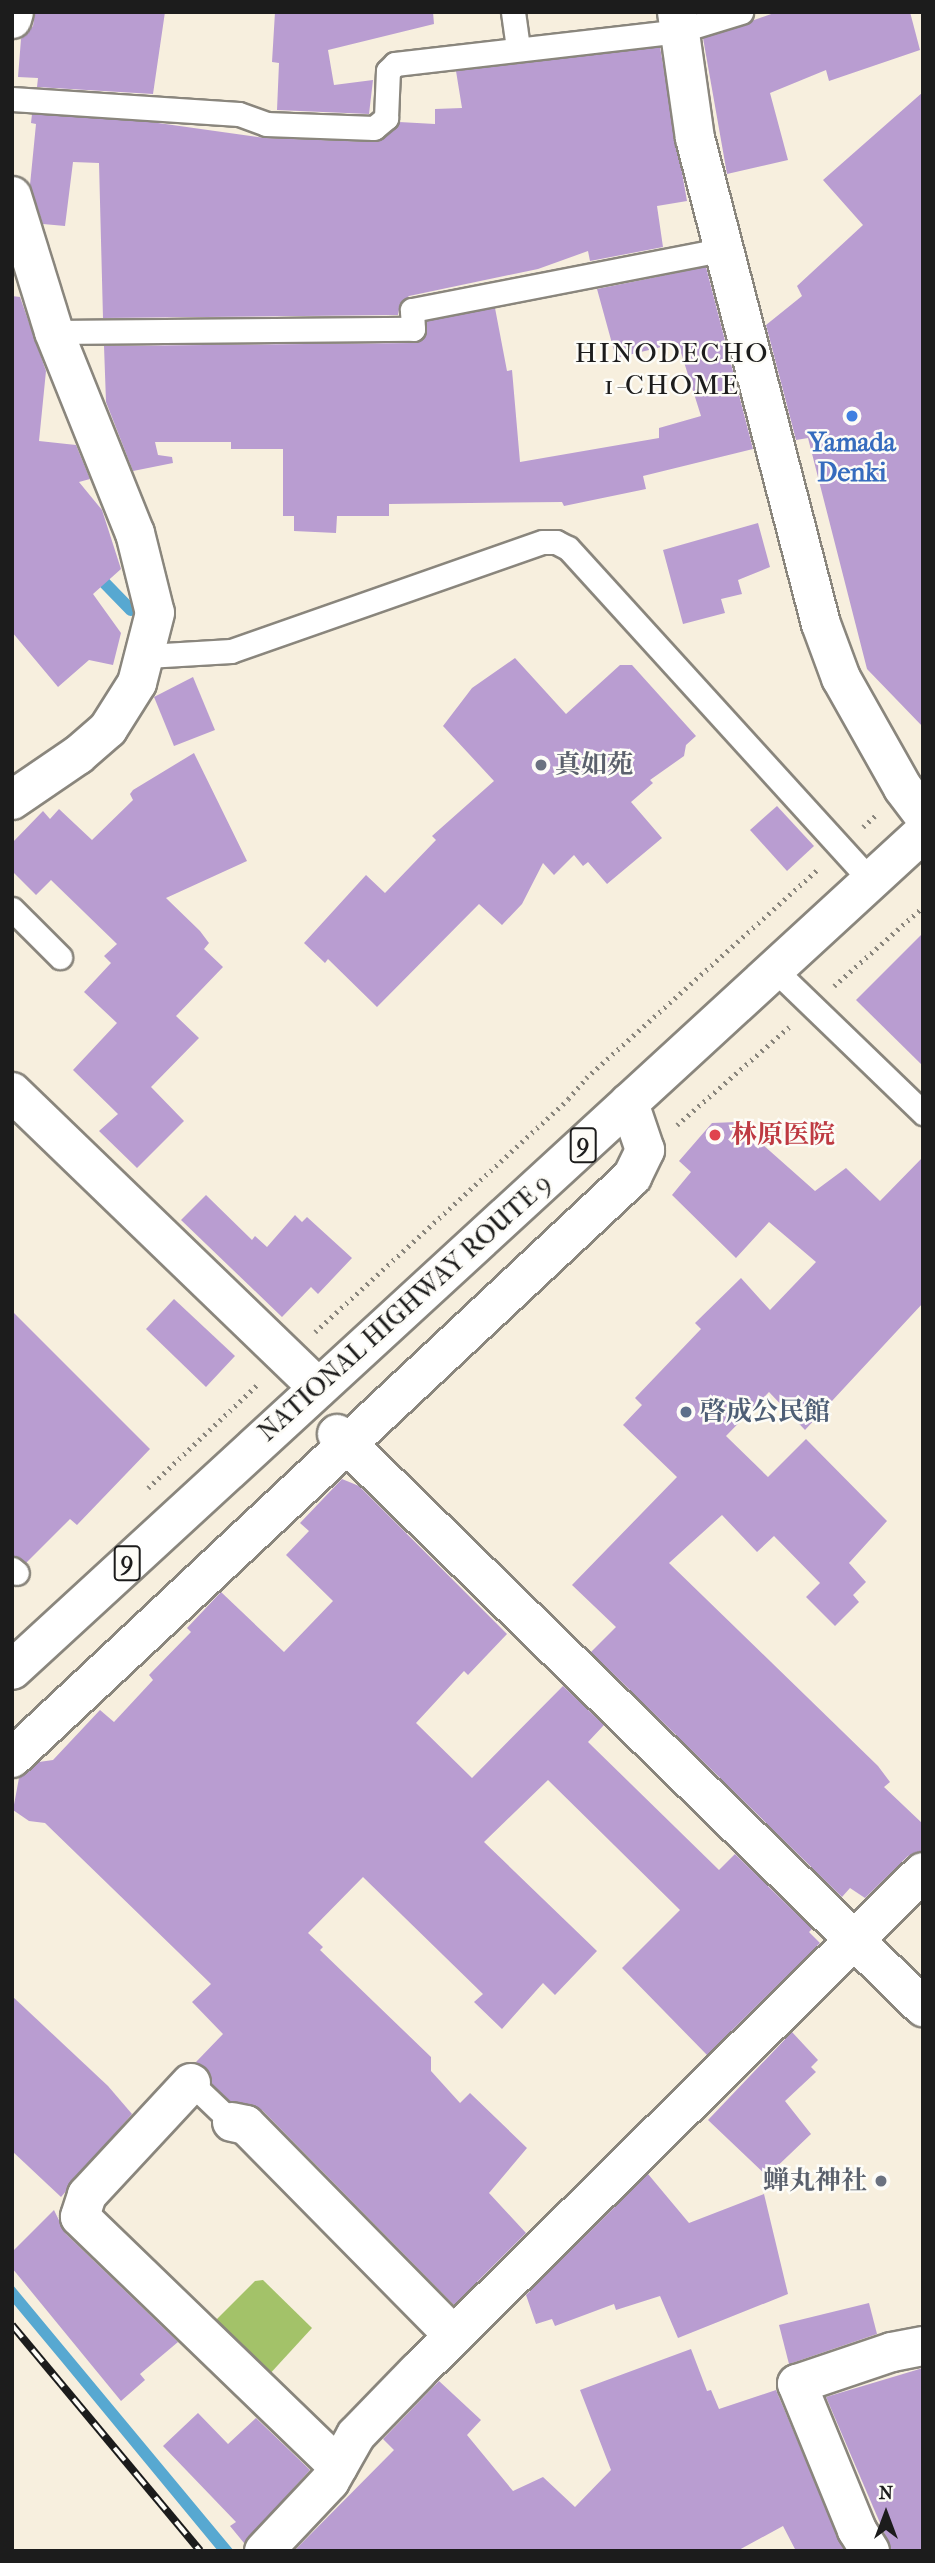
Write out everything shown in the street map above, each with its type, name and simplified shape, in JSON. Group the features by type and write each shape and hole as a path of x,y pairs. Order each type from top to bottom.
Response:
{"main road":[{"path":"12,19 14,12"},
{"path":"678,22 695,138 722,250 831,656 903,789 923,815"},
{"path":"12,196 54,332 135,533 151,584 155,613 147,656 137,683 108,729 78,755 12,800"},
{"name":"NATIONAL HIGHWAY ROUTE 9","path":"12,1670 923,833"},
{"path":"12,1092 319,1388"},
{"path":"12,1758 343,1439 632,1177 645,1150 629,1103"},
{"path":"343,1439 923,2007"},
{"path":"264,2551 338,2466 356,2435 923,1872"},
{"path":"191,2083 87,2196 80,2217 338,2466"},
{"path":"232,2122 246,2125 454,2336"},
{"path":"870,2551 857,2530 797,2384 892,2352 923,2346"}],"lane":[{"path":"513,12 518,49"},
{"path":"12,99 239,114 266,124 374,128 386,118 388,71 395,64 518,49 741,12"},
{"path":"54,332 413,329 412,310 722,250"},
{"path":"147,656 231,651 543,542 556,542 568,548 871,881"},
{"path":"12,909 60,957"},
{"path":"775,970 923,1113"},
{"path":"191,2083 232,2122"}],"path":[{"path":"309,1337 568,1099 586,1078 884,807"},
{"path":"211,1428 264,1378"}],"green space":[{"path":"263,2280 312,2328 267,2377 212,2324 255,2281"}],"water":[{"path":"12,2284 234,2551 218,2551 12,2302"}],"building":[{"path":"35,12 165,12 153,94 37,87 38,78 18,77 21,39 33,26"},
{"path":"275,12 433,12 434,24 328,50 334,85 373,80 369,114 277,110 279,63 272,62"},
{"path":"777,12 910,12 920,50 829,81 826,70 770,93 788,160 727,174 703,38"},
{"path":"660,47 687,201 657,206 663,247 590,261 588,251 538,269 409,296 400,304 398,315 103,318 99,163 73,162 65,226 43,224 30,185 36,124 31,123 32,114 151,122 265,138 373,142 399,122 435,124 435,109 462,108 456,71"},
{"name":"Yamada Denki","path":"923,92 923,727 867,669 808,438 796,440 766,325 802,296 797,286 863,225 823,180"},
{"path":"706,267 753,449 643,476 646,489 564,506 562,502 389,504 389,516 337,516 336,533 294,531 294,516 283,516 283,449 231,449 231,442 155,442 158,455 172,457 173,463 133,471 106,402 104,346 413,343 425,336 427,321 495,308 507,371 512,370 520,462 659,438 659,428 701,416 678,343 616,358 597,289"},
{"path":"12,296 20,297 46,371 39,441 76,445 90,479 79,482 102,510 121,569 93,594 121,633 113,665 89,660 58,687 12,632"},
{"path":"758,523 770,567 738,580 742,594 721,599 725,613 683,624 663,550"},
{"path":"515,658 566,714 620,665 632,665 696,736 686,745 684,756 650,780 653,783 631,802 662,838 607,884 588,862 583,866 574,855 554,875 543,863 522,904 502,925 479,904 377,1007 328,959 325,963 304,943 366,875 385,893 436,840 432,836 494,781 443,726 472,688"},
{"path":"193,677 215,730 174,746 154,697"},
{"path":"194,753 247,861 166,898 200,931 209,943 204,949 223,967 176,1016 199,1038 151,1087 184,1121 137,1168 99,1131 118,1114 73,1070 117,1023 84,992 111,963 104,956 117,944 51,880 36,895 12,871 12,843 43,811 50,819 59,809 92,840 133,800 130,794 133,790"},
{"path":"777,806 814,846 787,871 750,830"},
{"path":"923,933 923,1066 856,1000"},
{"path":"737,1122 815,1191 846,1168 880,1201 923,1157 923,1303 805,1430 769,1392 726,1436 768,1477 806,1439 887,1521 849,1563 866,1582 853,1595 859,1602 835,1626 806,1597 820,1583 774,1536 757,1552 722,1515 669,1563 878,1766 890,1782 884,1787 923,1824 923,1851 908,1856 865,1898 850,1888 842,1897 591,1652 616,1627 572,1585 677,1477 623,1425 642,1405 635,1398 701,1329 695,1323 741,1278 770,1310 816,1262 769,1222 736,1258 672,1195 691,1172 679,1161 712,1123"},
{"path":"206,1195 252,1240 255,1236 267,1247 295,1215 302,1222 307,1217 352,1258 318,1294 311,1287 282,1317 181,1220"},
{"path":"174,1299 235,1356 206,1387 146,1329"},
{"path":"12,1311 150,1449 77,1525 70,1519 26,1563 12,1555"},
{"path":"342,1479 359,1486 507,1634 468,1675 464,1671 416,1723 472,1778 563,1686 604,1725 588,1742 719,1870 735,1854 812,1929 809,1932 820,1943 707,2055 622,1968 680,1910 548,1780 484,1842 597,1951 555,1995 543,1983 502,2029 474,2002 483,1994 363,1877 308,1933 323,1947 320,1950 431,2057 431,2071 460,2103 470,2093 527,2148 489,2193 526,2233 454,2305 262,2110 230,2101 212,2084 206,2068 196,2062 223,2034 192,2002 211,1984 45,1823 29,1821 13,1810 19,1778 39,1762 53,1760 100,1710 114,1722 153,1680 149,1675 191,1632 187,1628 221,1592 284,1652 333,1601 286,1555 309,1531 300,1523"},
{"path":"12,1996 108,2086 132,2114 61,2197 12,2151"},
{"path":"792,2032 818,2060 811,2067 816,2072 785,2101 811,2134 767,2176 708,2120"},
{"path":"648,2174 689,2223 764,2194 788,2294 678,2338 660,2296 616,2310 614,2304 555,2326 552,2319 536,2324 526,2295"},
{"path":"54,2210 65,2233 178,2342 140,2374 145,2380 121,2401 12,2268 12,2252"},
{"path":"869,2303 877,2334 789,2364 779,2325"},
{"path":"691,2349 707,2391 711,2390 719,2409 776,2390 844,2551 796,2551 783,2526 737,2551 294,2551 394,2450 383,2439 439,2381 481,2420 467,2435 513,2491 543,2477 575,2507 611,2470 580,2390"},
{"path":"923,2368 923,2551 892,2551 826,2397"},
{"path":"198,2413 228,2444 256,2418 310,2470 244,2543 230,2526 236,2522 163,2446"}],"waterway":[{"path":"94,572 131,610"}],"railway":[{"path":"12,2325 200,2551"}],"place":[{"name":"Yamada Denki","path":"852,416"},
{"name":"真如苑","path":"541,765"},
{"name":"林原医院","path":"715,1135"},
{"name":"啓成公民館","path":"686,1412"},
{"name":"蝉丸神社","path":"881,2181"}],"district":[{"name":"HINODECHO 1-CHOME","path":"672,369"}]}
